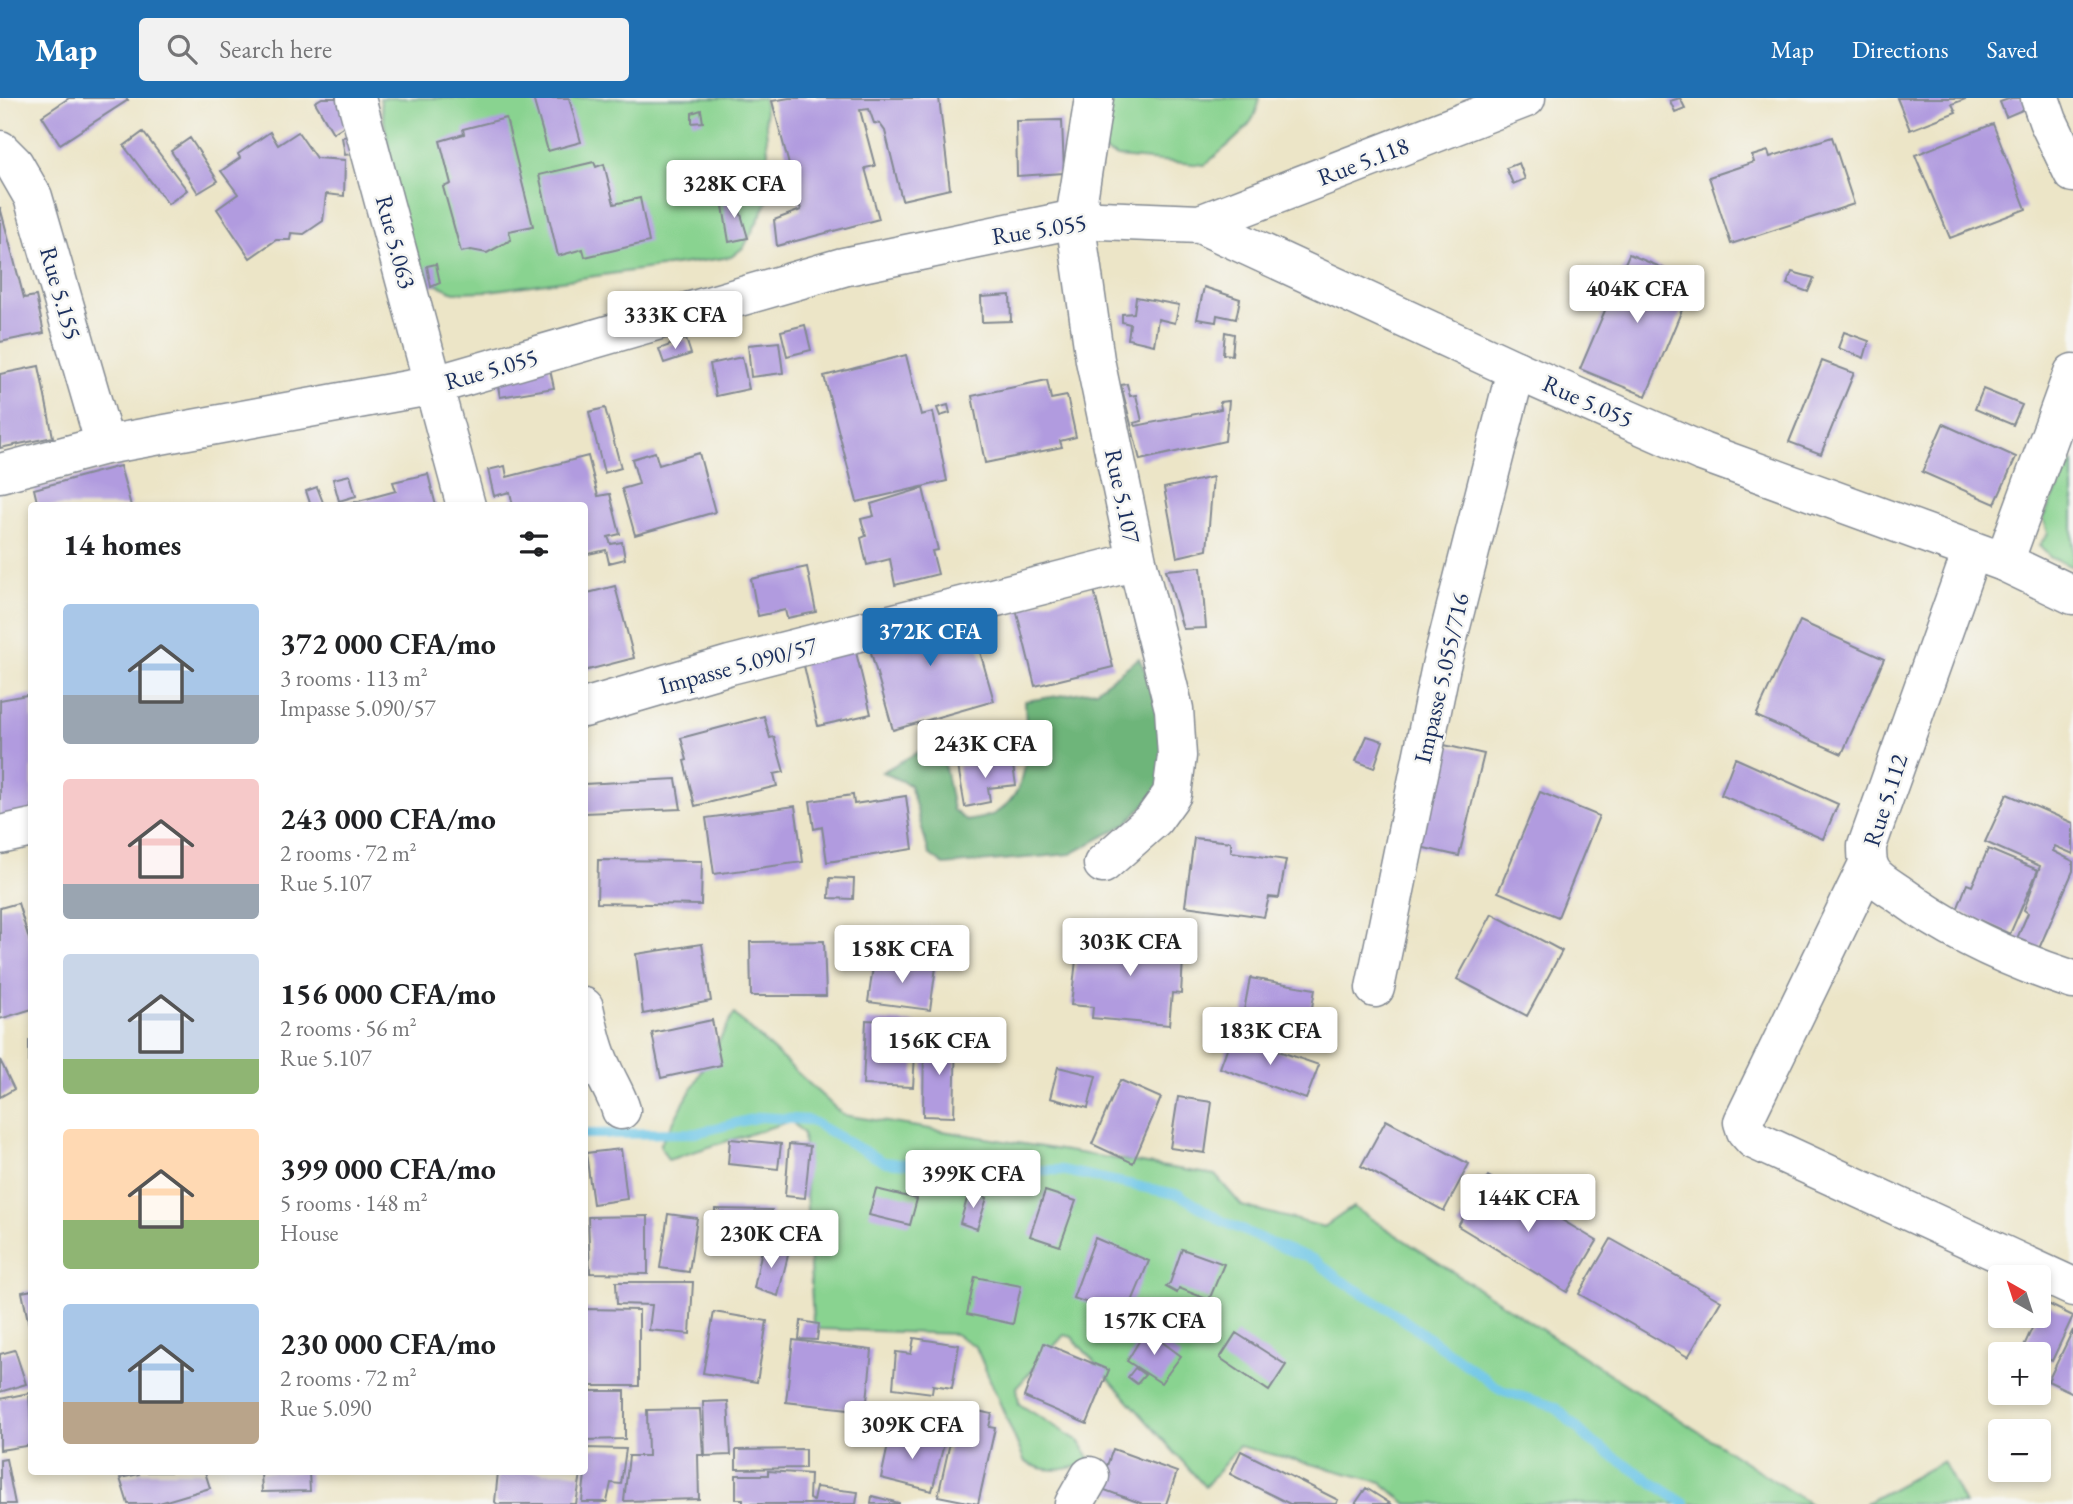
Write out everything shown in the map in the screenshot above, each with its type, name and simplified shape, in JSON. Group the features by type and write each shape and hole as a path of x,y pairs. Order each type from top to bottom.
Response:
{"street":[{"name":"Rue 5.063","path":"356,98 465,502"},
{"name":"Rue 5.107","path":"1094,98 1075,219 1096,360 1137,561 1174,709 1177,756 1172,794 1154,819 1102,863"},
{"name":"Rue 5.118","path":"1200,224 1483,106 1526,98"},
{"path":"2040,98 2073,173"},
{"name":"Rue 5.155","path":"0,150 14,164 33,197 105,445"},
{"name":"Rue 5.055","path":"0,473 105,445 435,385 843,268 1075,219 1200,224 1516,370 1702,452 1988,557 2073,595"},
{"name":"Impasse 5.055/716","path":"1376,988 1441,666 1516,370"},
{"name":"Rue 5.112","path":"2073,373 1988,557 1867,846 1868,864 1875,876 1904,897 1975,942 2038,969 2073,980"},
{"name":"Impasse 5.090/57","path":"588,707 730,665 1137,561"},
{"path":"0,835 28,829"},
{"path":"1868,864 1743,1122 1746,1131 1754,1140 2073,1287"},
{"path":"588,1026 603,1071 618,1097 621,1111"}],"green space":[{"path":"380,98 764,98 771,195 744,247 731,257 489,291 454,292 438,285 430,285 404,225"},
{"path":"1082,98 1259,98 1253,118 1247,127 1205,165 1118,157 1101,150"},
{"path":"2073,461 2073,567 2051,558 2039,546 2048,533 2043,517"},
{"path":"1139,658 1166,716 1166,782 1126,824 1071,854 944,865 929,854 910,785 882,772 940,740 953,810 967,821 994,814 1007,804 1022,778 1026,748 1025,701 1096,690"},
{"path":"734,1014 843,1115 1215,1175 1242,1206 1324,1227 1353,1207 1810,1504 1407,1504 1381,1482 1239,1446 1205,1487 1072,1337 1064,1335 1017,1387 1019,1404 1080,1442 1092,1463 1050,1470 1025,1462 976,1347 955,1334 820,1329 813,1323 803,1133 791,1121 668,1160 660,1145"},
{"path":"1943,1461 1965,1504 1864,1504"}],"building":[{"path":"69,98 128,100 60,144 42,116"},
{"path":"322,98 339,98 352,121 333,133 315,102"},
{"path":"533,98 569,98 581,142 548,151"},
{"path":"789,98 939,98 950,189 902,200 885,131 880,124 874,123 869,109 860,110 875,166 865,168 879,219 777,246 774,220 801,210 772,101"},
{"path":"1680,98 1685,108 1675,112 1670,101"},
{"path":"1897,98 1968,98 1952,104 1956,112 1910,130"},
{"path":"2023,98 2027,108 2006,117 2000,102"},
{"path":"701,110 703,122 692,123 692,113"},
{"path":"506,118 533,226 509,231 511,240 487,253 471,250 461,252 443,187 451,184 440,141 464,134 463,129"},
{"path":"1062,120 1064,173 1017,176 1016,121"},
{"path":"1993,124 2026,209 1950,238 1915,155"},
{"path":"143,132 187,190 168,204 124,146"},
{"path":"270,132 278,145 298,132 316,158 345,160 344,196 326,194 323,221 304,234 291,233 290,240 276,240 250,258 217,209 238,194 221,171 240,158 238,154"},
{"path":"357,135 360,153 345,155 342,137"},
{"path":"1832,137 1854,204 1731,244 1709,177 1754,162 1752,156 1768,151 1770,157"},
{"path":"190,138 218,181 198,193 171,151"},
{"path":"594,162 596,167 604,164 614,204 640,198 649,242 585,257 583,249 558,256 539,175"},
{"path":"1519,163 1525,179 1513,184 1506,168"},
{"path":"736,197 748,238 729,242 722,200"},
{"path":"0,207 24,298 36,296 44,333 0,342"},
{"path":"1629,254 1694,281 1646,396 1580,369"},
{"path":"436,264 440,283 431,287 427,266"},
{"path":"1792,272 1814,278 1808,292 1787,284"},
{"path":"1204,287 1240,299 1236,319 1217,315 1216,322 1197,319"},
{"path":"1010,295 1011,321 982,322 981,297"},
{"path":"1136,297 1179,305 1175,323 1158,319 1154,345 1128,339 1130,324 1122,322 1122,314 1134,313"},
{"path":"805,325 811,350 787,356 781,331"},
{"path":"1225,332 1234,334 1232,355 1223,354"},
{"path":"1844,332 1869,341 1864,358 1838,348"},
{"path":"686,339 691,354 664,363 659,349"},
{"path":"779,342 783,373 751,377 748,345"},
{"path":"906,355 921,415 933,412 947,481 857,502 824,376"},
{"path":"742,357 749,389 716,396 710,364"},
{"path":"1822,361 1854,373 1821,454 1789,442"},
{"path":"549,365 554,388 500,397 496,374"},
{"path":"39,366 53,437 0,448 0,374"},
{"path":"1047,380 1051,399 1067,396 1076,437 1060,441 1062,447 985,463 972,396"},
{"path":"1127,384 1130,396 1136,395 1142,421 1134,423 1136,426 1221,409 1220,402 1229,401 1225,441 1140,460 1121,385"},
{"path":"1983,389 2022,405 2013,425 1975,409"},
{"path":"948,405 950,413 940,416 937,408"},
{"path":"605,408 621,468 604,473 589,412"},
{"path":"1943,424 2016,457 1995,504 1922,472"},
{"path":"655,452 659,465 699,453 715,512 635,535 622,489 639,484 632,459"},
{"path":"588,456 598,496 610,494 620,534 608,537 611,544 622,542 625,559 609,563 606,550 588,554 588,502 512,502 510,492 494,496 488,470 505,466 507,477"},
{"path":"120,466 130,502 37,502 34,489"},
{"path":"428,474 435,502 355,502 396,491 393,482"},
{"path":"350,475 356,496 339,501 333,479"},
{"path":"1213,477 1207,550 1177,557 1164,488"},
{"path":"317,487 323,502 310,502 306,491"},
{"path":"923,488 938,550 932,551 938,574 895,585 890,559 867,565 861,538 866,536 861,519 874,516 871,504"},
{"path":"807,567 816,612 787,618 785,610 758,616 751,579"},
{"path":"1201,567 1206,628 1183,629 1166,570"},
{"path":"615,586 634,658 588,670 588,593"},
{"path":"1094,590 1113,667 1035,686 1016,609"},
{"path":"967,606 994,701 893,730 866,635"},
{"path":"1800,621 1884,659 1842,754 1756,716"},
{"path":"854,644 871,714 818,726 802,657"},
{"path":"28,695 28,812 0,818 0,700"},
{"path":"764,716 770,738 774,737 784,772 774,774 777,786 695,806 681,738"},
{"path":"1367,736 1383,741 1374,768 1356,761"},
{"path":"1431,742 1484,754 1459,856 1407,844"},
{"path":"1735,758 1838,804 1823,839 1721,795"},
{"path":"1012,760 1016,785 988,788 990,802 965,807 958,766"},
{"path":"676,779 681,809 588,813 588,784"},
{"path":"1540,792 1599,816 1558,917 1498,892"},
{"path":"2007,794 2073,823 2073,854 2055,846 2053,851 2073,861 2073,871 2034,960 2012,950 2028,913 2024,910 2040,866 1985,842"},
{"path":"853,795 854,804 906,796 913,849 827,862 822,827 814,829 810,801"},
{"path":"795,806 803,862 714,874 706,818"},
{"path":"1194,838 1231,842 1231,852 1286,860 1279,898 1269,897 1264,917 1185,906"},
{"path":"1988,849 2038,870 2010,934 1957,910 1967,884 1972,886"},
{"path":"598,860 702,861 701,905 597,903"},
{"path":"830,878 854,879 853,899 829,898"},
{"path":"18,903 28,936 28,1010 0,1019 0,908"},
{"path":"1492,914 1562,951 1527,1016 1457,979"},
{"path":"1099,931 1184,940 1181,994 1172,993 1169,1025 1092,1018 1093,1007 1071,1005 1077,951 1098,953"},
{"path":"824,941 826,996 751,996 750,942"},
{"path":"702,944 711,1001 643,1014 636,954"},
{"path":"874,960 936,967 930,1010 868,1002"},
{"path":"1250,978 1315,989 1309,1026 1243,1016"},
{"path":"712,1020 721,1065 661,1078 652,1033"},
{"path":"866,1020 917,1023 913,1087 863,1085"},
{"path":"1232,1035 1319,1065 1306,1099 1220,1068"},
{"path":"924,1038 956,1038 954,1117 923,1116"},
{"path":"0,1060 14,1089 0,1097"},
{"path":"1058,1067 1096,1076 1088,1108 1050,1098"},
{"path":"1120,1080 1161,1098 1133,1163 1092,1144"},
{"path":"1178,1097 1212,1102 1205,1153 1170,1148"},
{"path":"1386,1120 1469,1164 1444,1211 1361,1166"},
{"path":"730,1139 781,1144 778,1169 728,1164"},
{"path":"789,1144 810,1146 805,1198 785,1196"},
{"path":"621,1149 627,1199 593,1204 588,1153"},
{"path":"1488,1176 1597,1241 1567,1292 1458,1226"},
{"path":"876,1189 917,1199 910,1225 869,1215"},
{"path":"1045,1191 1076,1201 1060,1246 1030,1236"},
{"path":"969,1192 987,1198 977,1229 960,1223"},
{"path":"715,1209 772,1210 771,1236 715,1236"},
{"path":"668,1214 697,1218 689,1272 660,1268"},
{"path":"648,1216 648,1274 590,1273 588,1217"},
{"path":"1095,1238 1149,1261 1126,1316 1073,1298"},
{"path":"1611,1239 1721,1301 1688,1357 1579,1294"},
{"path":"763,1245 789,1251 778,1296 754,1288"},
{"path":"1182,1249 1224,1264 1209,1300 1179,1288 1177,1293 1166,1287 1170,1283"},
{"path":"975,1277 1021,1286 1013,1324 967,1314"},
{"path":"616,1282 693,1282 690,1334 649,1330 652,1305 617,1304"},
{"path":"28,1291 28,1320 22,1292"},
{"path":"2051,1305 2073,1316 2052,1361 2051,1342 2026,1342 2032,1328 2051,1328"},
{"path":"588,1309 639,1310 639,1386 588,1386"},
{"path":"714,1312 767,1321 757,1382 703,1373"},
{"path":"801,1321 819,1324 817,1340 799,1339"},
{"path":"1146,1330 1181,1356 1161,1383 1127,1361"},
{"path":"2073,1330 2073,1393 2051,1382 2051,1375"},
{"path":"1236,1333 1286,1365 1269,1391 1220,1358"},
{"path":"914,1338 959,1345 952,1388 933,1385 932,1393 893,1388 896,1352 911,1354"},
{"path":"793,1340 872,1350 866,1411 786,1402"},
{"path":"1044,1343 1109,1370 1087,1424 1024,1397"},
{"path":"15,1350 26,1384 0,1392 0,1354"},
{"path":"1135,1368 1145,1375 1137,1384 1128,1377"},
{"path":"588,1391 625,1391 625,1439 588,1440"},
{"path":"28,1393 28,1446 0,1450 0,1399"},
{"path":"728,1401 731,1455 705,1456 703,1402"},
{"path":"958,1407 992,1414 989,1427 995,1428 978,1504 938,1496"},
{"path":"700,1409 703,1455 698,1455 699,1499 624,1501 629,1456 648,1456 647,1410"},
{"path":"891,1431 944,1444 932,1491 881,1478"},
{"path":"588,1448 626,1449 621,1484 611,1483 607,1502 582,1502 585,1475 588,1475"},
{"path":"805,1449 805,1468 736,1469 736,1450"},
{"path":"1113,1449 1177,1472 1166,1504 1143,1504 1099,1488"},
{"path":"1241,1451 1338,1500 1336,1504 1290,1504 1230,1474"},
{"path":"6,1459 15,1504 0,1504 0,1460"},
{"path":"768,1471 810,1474 809,1499 813,1501 816,1487 858,1492 856,1504 743,1504 743,1499 736,1499 736,1475 768,1475"},
{"path":"134,1475 206,1475 210,1488 156,1504 128,1504 120,1478"},
{"path":"261,1475 309,1475 310,1491 262,1492"},
{"path":"498,1475 581,1475 576,1504 495,1502"},
{"path":"1366,1488 1391,1504 1355,1504"},
{"path":"872,1496 899,1503 899,1504 871,1504"}],"waterway":[{"path":"588,1134 696,1133 760,1117 809,1120 884,1162 988,1171 1061,1170 1180,1195 1222,1221 1315,1260 1501,1390 1555,1407 1593,1443 1685,1504"}]}
